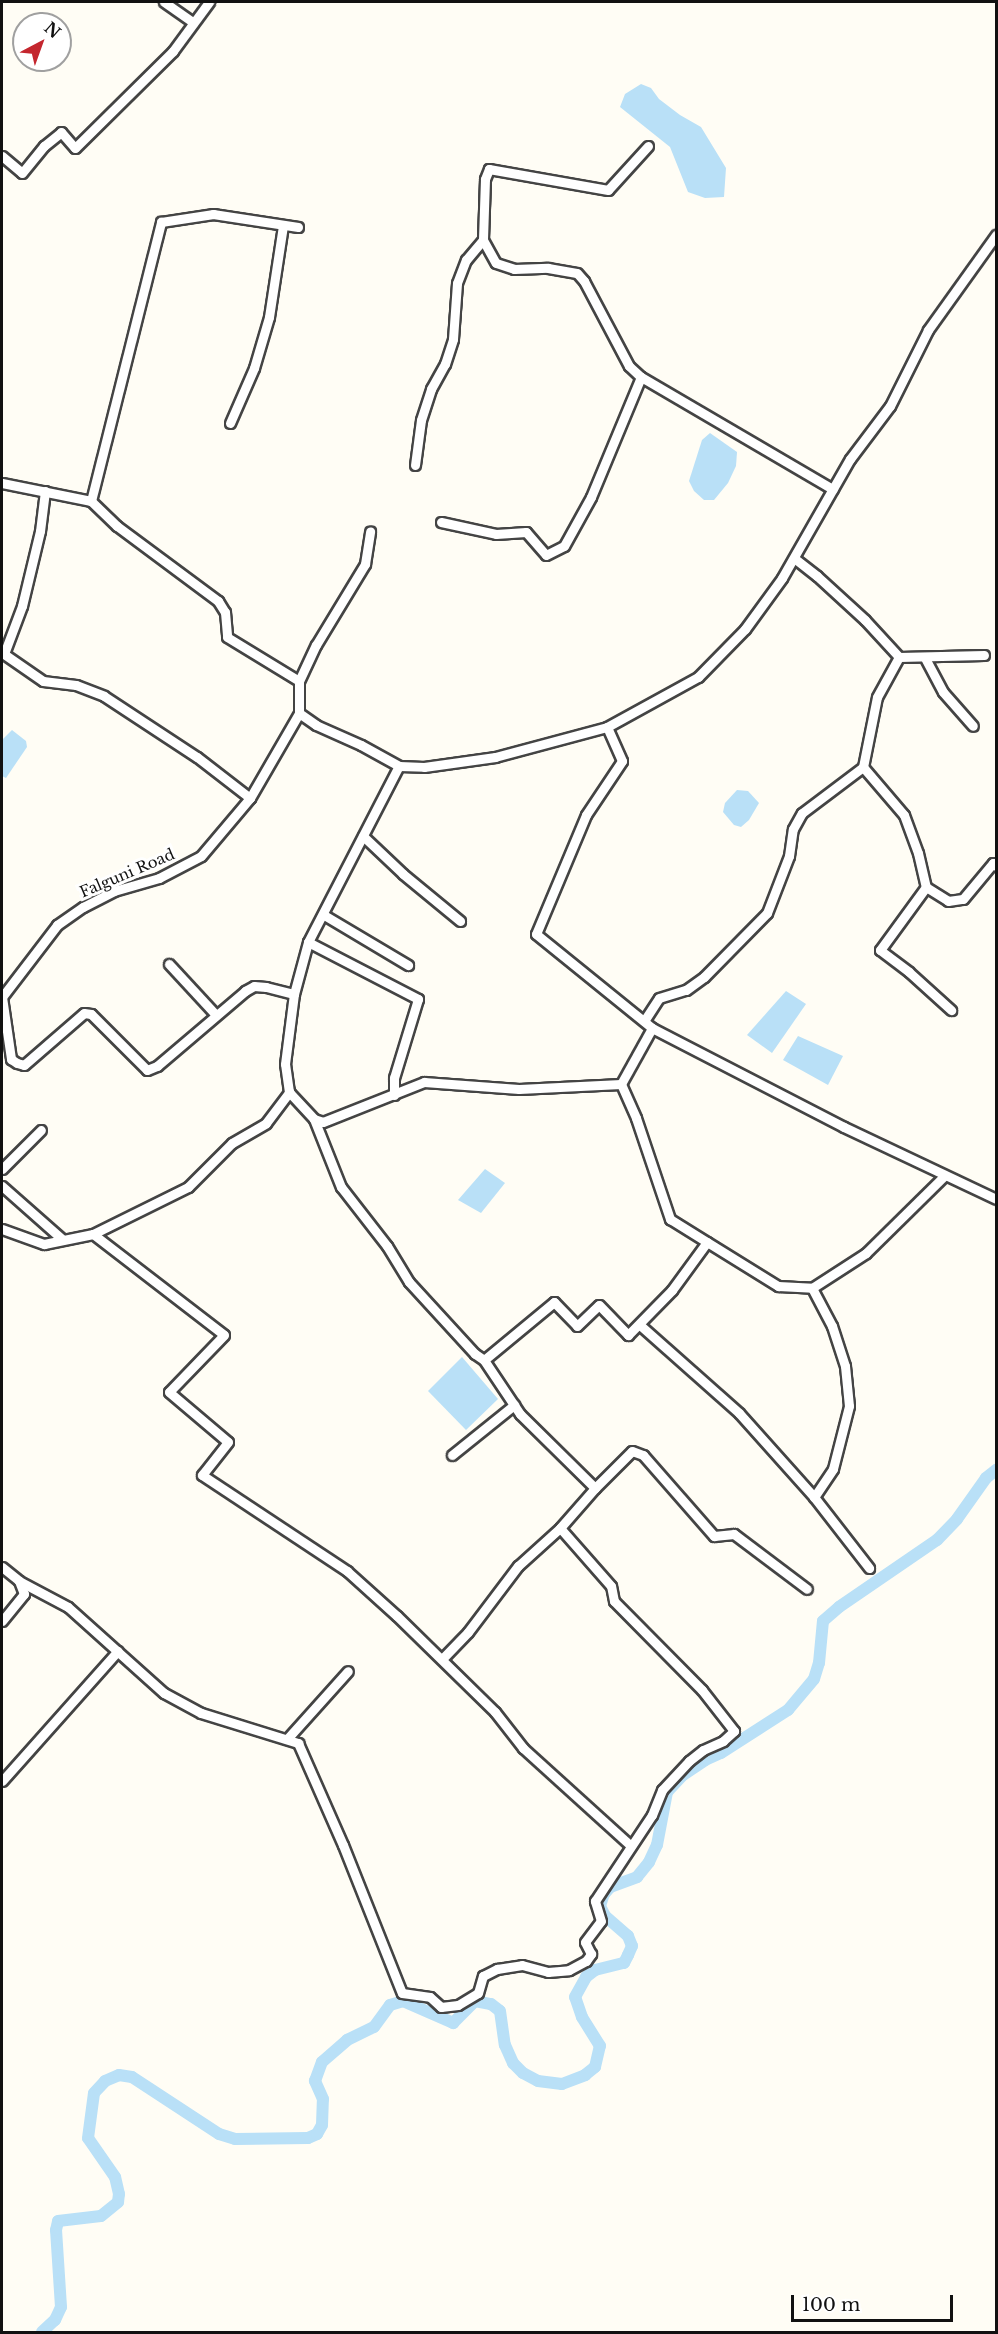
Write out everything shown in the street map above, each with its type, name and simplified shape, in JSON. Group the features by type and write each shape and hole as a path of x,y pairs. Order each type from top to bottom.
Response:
{"street":[{"path":"164,2 194,22"},
{"path":"2,156 22,173 44,146 61,132 75,148 173,51 208,2"},
{"path":"648,146 608,190 489,169 485,179 483,240 496,263 514,269 548,268 576,273 584,281 629,366 641,377 833,489"},
{"path":"91,501 161,222 213,214 297,227"},
{"path":"230,423 254,368 269,317 283,225"},
{"path":"370,531 365,564 316,645 299,681 299,713 324,729 361,745 399,766 424,767 495,757 607,728 698,677 745,629 794,558 850,459 890,406 928,330 996,235"},
{"path":"416,465 421,420 430,389 445,364 453,339 457,283 466,260 483,240"},
{"path":"441,522 496,534 526,532 546,555 564,546 591,497 641,377"},
{"path":"2,483 91,501 117,526 218,601 225,612 226,637 299,681"},
{"path":"45,491 40,531 22,606 4,654 43,681 76,685 104,696 197,757 250,798"},
{"path":"794,558 857,613 899,657 984,655"},
{"path":"899,657 876,697 863,767 802,813 793,829 789,856 767,913 704,977 686,990 659,998 621,1084 636,1118 670,1219 778,1286 812,1288 866,1253 944,1176"},
{"path":"925,658 943,692 973,726"},
{"name":"Falguni Road","path":"2,997 57,925 83,907 114,891 159,878 201,856 250,798 299,713"},
{"path":"607,728 622,761 586,815 536,934 647,1024 944,1176 996,1199"},
{"path":"399,766 324,915 308,942 294,994 285,1064 289,1092 314,1119 341,1188 387,1246 409,1282 475,1354 484,1360 520,1414 595,1488"},
{"path":"863,767 904,815 918,853 926,887 948,901 963,899 995,862"},
{"path":"363,836 403,874 460,921"},
{"path":"926,887 880,950 909,972 951,1010"},
{"path":"324,915 408,965"},
{"path":"308,942 418,999 394,1078 394,1095"},
{"path":"169,964 216,1015"},
{"path":"2,997 11,1059 24,1065 84,1013 91,1014 147,1070 157,1066 216,1015 254,986 294,994"},
{"path":"314,1119 323,1122 333,1121 424,1082 519,1089 621,1084"},
{"path":"2,1229 44,1244 93,1234 188,1187 232,1143 266,1123 289,1092"},
{"path":"2,1169 40,1130"},
{"path":"2,1186 63,1240"},
{"path":"93,1234 224,1335 169,1392 228,1442 202,1475 347,1571 442,1659 495,1712 523,1748 630,1845"},
{"path":"484,1360 554,1302 577,1326 599,1305 628,1335 672,1290 707,1242"},
{"path":"812,1288 832,1326 845,1366 849,1406 833,1469 814,1497"},
{"path":"640,1325 739,1413 814,1497 869,1568"},
{"path":"452,1455 514,1405"},
{"path":"442,1659 468,1632 518,1566 560,1528 632,1451 643,1455 714,1536 735,1534 807,1589"},
{"path":"2,1567 19,1581 68,1607 164,1693 201,1713 298,1743 343,1845 402,1993 430,1997 441,2007 458,2005 478,1993 483,1976 497,1969 522,1965 548,1972 569,1970 586,1961 591,1954 585,1942 601,1921 595,1901 652,1815 662,1790 703,1750 723,1741 734,1731 702,1690 614,1601 611,1586 560,1528"},
{"path":"2,1621 24,1594 19,1581"},
{"path":"2,1781 118,1651"},
{"path":"287,1739 348,1671"}],"water":[{"path":"641,84 651,88 659,99 701,127 726,168 724,197 705,198 688,192 670,147 620,107 625,94"},
{"path":"710,433 737,452 736,466 728,483 714,500 704,500 694,491 689,481 702,440"},
{"path":"12,730 26,741 27,747 6,778 2,776 2,740"},
{"path":"737,790 748,791 759,803 749,820 741,827 734,825 723,812 725,803"},
{"path":"786,991 806,1004 772,1053 747,1035"},
{"path":"798,1036 843,1056 828,1085 783,1060"},
{"path":"485,1169 505,1183 481,1213 458,1200"},
{"path":"462,1357 498,1399 466,1430 428,1391"}],"waterway":[{"path":"42,2332 55,2320 61,2307 56,2230 58,2221 101,2216 118,2202 119,2194 115,2177 88,2138 94,2093 105,2081 119,2075 132,2077 219,2134 235,2139 308,2138 317,2134 322,2125 323,2099 315,2081 322,2062 347,2040 374,2027 390,2005 403,2001 453,2023 475,2001 491,2004 500,2011 505,2045 513,2063 523,2073 538,2081 562,2084 585,2075 595,2067 600,2046 582,2017 575,1997 586,1977 595,1970 624,1963 628,1955 632,1946 628,1936 605,1916 600,1906 604,1894 610,1887 637,1877 649,1862 657,1845 667,1792 683,1775 705,1760 721,1753 788,1710 814,1679 819,1663 823,1621 839,1607 937,1540 957,1519 986,1478 996,1470"}]}
